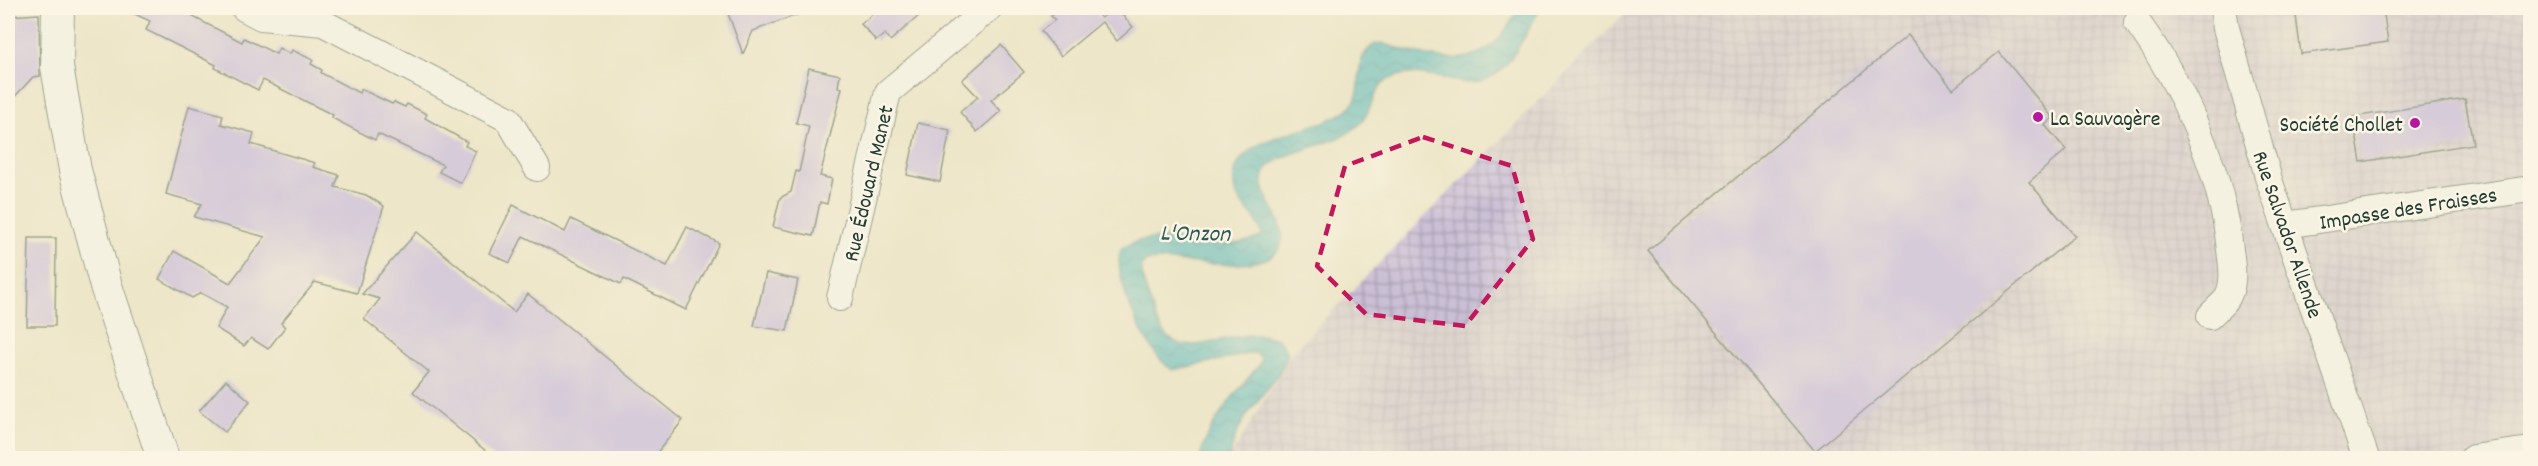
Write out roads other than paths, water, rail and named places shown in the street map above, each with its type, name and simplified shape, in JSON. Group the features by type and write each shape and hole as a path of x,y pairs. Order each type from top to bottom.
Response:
{"main road":[{"path":"58,8 57,67 75,170 106,286 164,459"}],"street":[{"path":"244,8 261,17 323,23 508,119 537,168"},
{"name":"Rue Édouard Manet","path":"840,298 888,92 989,8"},
{"name":"Rue Salvador Allende","path":"2223,8 2226,28 2266,169 2366,459"},
{"path":"2137,22 2186,105 2206,150 2228,230 2233,271 2228,296 2210,316"},
{"name":"Impasse des Fraisses","path":"2285,225 2530,189"},
{"path":"2473,459 2530,450"}],"water":[{"path":"1519,8 1541,8 1513,56 1494,75 1482,81 1468,83 1416,74 1392,78 1380,87 1364,119 1349,133 1289,155 1267,168 1263,186 1283,236 1278,251 1264,260 1244,264 1159,260 1147,261 1142,265 1144,282 1153,310 1163,331 1175,342 1190,345 1261,335 1279,340 1288,353 1282,367 1240,427 1230,458 1200,458 1216,420 1260,364 1261,357 1254,353 1173,370 1163,363 1143,333 1126,295 1119,260 1122,248 1139,241 1156,238 1228,244 1245,242 1262,236 1257,222 1239,200 1234,186 1236,168 1246,154 1261,144 1337,116 1350,107 1358,92 1362,60 1373,45 1381,43 1443,58 1460,58 1477,54 1492,45 1506,30"}],"place":[{"name":"La Sauvagère","path":"2038,117"},
{"name":"Société Chollet","path":"2415,123"}],"water label":[{"name":"L'Onzon","path":"1195,232"}]}
